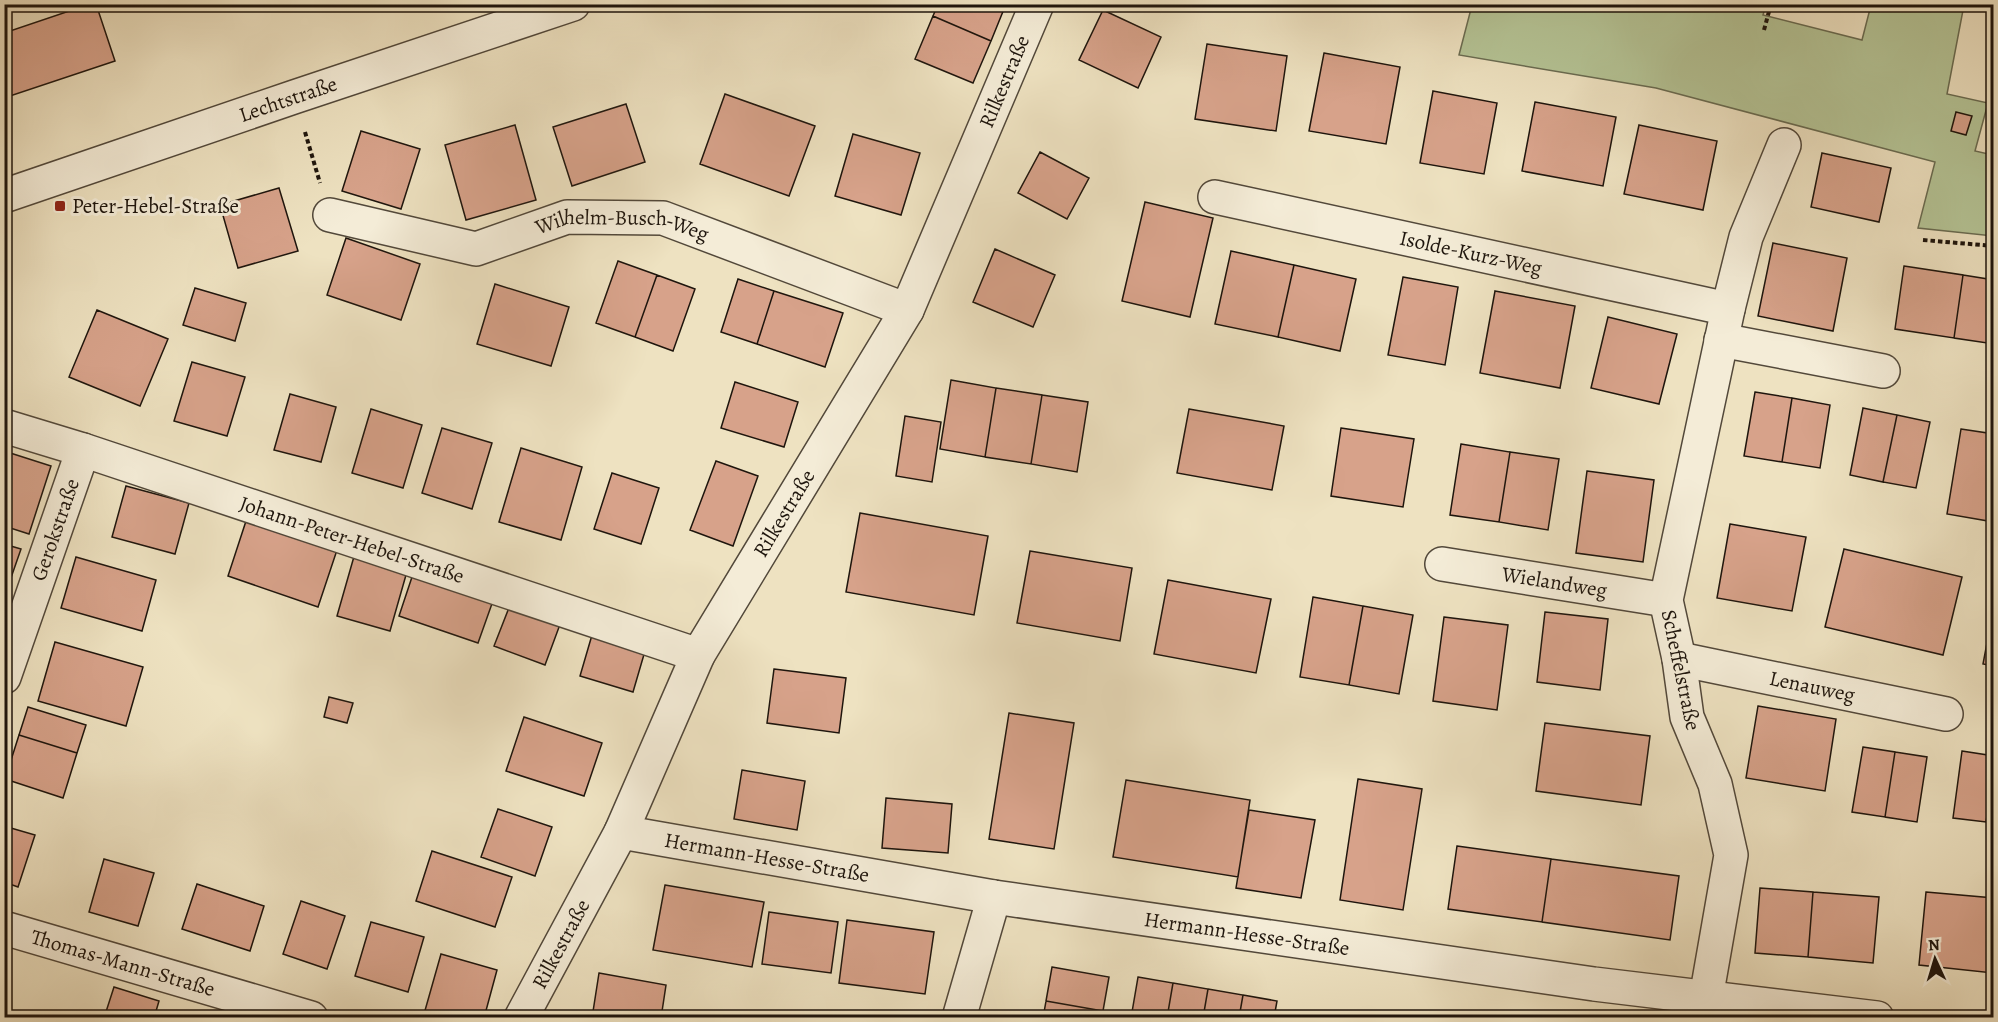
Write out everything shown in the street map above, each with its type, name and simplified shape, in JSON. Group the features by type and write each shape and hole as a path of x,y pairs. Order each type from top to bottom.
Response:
{"street":[{"name":"Lechtstraße","path":"4,196 573,4"},
{"name":"Rilkestraße","path":"521,1017 621,832 698,655 907,310 1037,4"},
{"name":"Scheffelstraße","path":"1706,998 1731,855 1714,784 1687,717 1679,659 1666,600 1721,340 1746,237 1784,145"},
{"name":"Isolde-Kurz-Weg","path":"1215,197 1728,309"},
{"name":"Wilhelm-Busch-Weg","path":"330,215 477,249 567,217 663,218 907,310"},
{"path":"1721,340 1883,370"},
{"name":"Johann-Peter-Hebel-Straße","path":"4,426 83,450 698,655"},
{"name":"Gerokstraße","path":"4,677 83,450"},
{"name":"Wielandweg","path":"1442,564 1666,600"},
{"name":"Lenauweg","path":"1679,659 1946,714"},
{"name":"Hermann-Hesse-Straße","path":"621,832 994,897 1706,998 1877,1017"},
{"path":"959,1017 994,897"},
{"name":"Thomas-Mann-Straße","path":"4,928 311,1017"}],"path":[{"path":"1764,30 1771,4"},
{"path":"294,97 330,215"},
{"path":"1923,240 1994,246"}],"green space":[{"path":"1472,5 1766,5 1763,15 1862,40 1871,5 1964,5 1947,94 1988,103 1975,151 1993,155 1993,236 1918,228 1935,162 1656,88 1459,55"}],"building":[{"path":"90,4 96,4 115,61 4,98 4,33"},
{"path":"938,4 1006,4 991,41 933,16"},
{"path":"1103,10 1161,37 1138,88 1079,60"},
{"path":"933,16 991,41 973,83 915,59"},
{"path":"1207,44 1287,56 1276,131 1195,119"},
{"path":"1324,53 1400,67 1386,144 1309,131"},
{"path":"1433,91 1497,103 1484,174 1420,163"},
{"path":"725,94 815,126 789,196 700,164"},
{"path":"1535,102 1616,117 1603,186 1522,171"},
{"path":"626,104 645,162 572,186 553,127"},
{"path":"1956,112 1972,116 1966,135 1951,131"},
{"path":"515,125 536,200 466,220 445,145"},
{"path":"1639,125 1717,141 1703,210 1624,194"},
{"path":"361,131 420,149 401,209 342,191"},
{"path":"853,134 920,153 901,215 835,196"},
{"path":"1040,152 1089,178 1067,219 1018,193"},
{"path":"1822,153 1891,168 1879,222 1811,207"},
{"path":"279,188 298,251 238,268 220,205"},
{"path":"1145,202 1213,218 1190,317 1122,301"},
{"path":"346,238 420,264 401,320 327,295"},
{"path":"1773,243 1847,258 1833,331 1758,316"},
{"path":"995,249 1055,275 1033,327 973,302"},
{"path":"1231,251 1294,265 1278,337 1215,324"},
{"path":"618,261 657,275 635,337 596,323"},
{"path":"1294,265 1356,279 1340,351 1278,337"},
{"path":"1904,266 1963,275 1954,338 1895,329"},
{"path":"657,275 695,289 673,351 635,337"},
{"path":"1963,275 1994,280 1994,344 1954,338"},
{"path":"1403,277 1458,287 1445,365 1388,355"},
{"path":"738,279 774,291 757,344 721,332"},
{"path":"495,284 569,307 551,366 477,344"},
{"path":"195,288 246,303 235,341 183,325"},
{"path":"774,291 843,313 825,367 757,344"},
{"path":"1495,291 1575,306 1560,388 1480,373"},
{"path":"97,310 168,339 140,406 69,377"},
{"path":"1608,317 1677,334 1659,404 1591,388"},
{"path":"192,362 245,377 227,436 174,421"},
{"path":"951,380 996,388 985,457 940,449"},
{"path":"735,382 798,402 784,447 721,428"},
{"path":"996,388 1042,395 1031,464 985,457"},
{"path":"1755,392 1792,398 1782,462 1744,456"},
{"path":"290,394 336,407 321,462 274,450"},
{"path":"1042,395 1088,402 1077,472 1031,464"},
{"path":"1792,398 1830,405 1820,468 1782,462"},
{"path":"1863,408 1897,415 1883,482 1850,475"},
{"path":"371,409 422,425 403,488 352,473"},
{"path":"1189,409 1284,426 1272,490 1177,473"},
{"path":"1897,415 1930,422 1916,488 1883,482"},
{"path":"905,416 941,422 932,482 896,476"},
{"path":"442,428 492,443 472,509 422,493"},
{"path":"1341,428 1414,439 1403,507 1331,496"},
{"path":"1961,429 1994,434 1994,522 1947,514"},
{"path":"1461,444 1510,452 1499,522 1450,515"},
{"path":"521,448 582,467 561,540 499,522"},
{"path":"4,451 51,466 29,534 4,526"},
{"path":"1510,452 1559,459 1548,530 1499,522"},
{"path":"716,461 758,476 733,546 690,530"},
{"path":"1587,471 1654,480 1643,562 1576,553"},
{"path":"612,473 659,488 641,544 594,529"},
{"path":"126,486 189,503 175,554 112,537"},
{"path":"860,513 988,536 974,615 846,592"},
{"path":"247,518 338,547 318,607 228,576"},
{"path":"1730,524 1806,537 1792,611 1717,598"},
{"path":"4,544 21,549 5,595 4,595"},
{"path":"1844,549 1962,577 1943,655 1825,627"},
{"path":"1030,551 1132,568 1120,641 1017,623"},
{"path":"355,553 408,568 390,631 337,616"},
{"path":"76,557 156,580 142,631 61,608"},
{"path":"414,571 494,598 478,643 399,616"},
{"path":"1168,580 1271,599 1256,673 1154,654"},
{"path":"1313,597 1363,606 1349,685 1300,677"},
{"path":"512,600 562,619 545,665 494,646"},
{"path":"1363,606 1413,615 1399,694 1349,685"},
{"path":"1994,606 1994,666 1983,664"},
{"path":"1545,612 1608,619 1600,690 1537,682"},
{"path":"1444,617 1508,625 1497,710 1433,701"},
{"path":"592,635 645,651 633,692 580,676"},
{"path":"55,642 143,667 126,726 38,701"},
{"path":"774,669 846,678 839,733 767,723"},
{"path":"329,697 353,703 347,723 324,717"},
{"path":"1758,706 1836,719 1825,791 1746,778"},
{"path":"28,707 86,725 77,753 19,735"},
{"path":"1009,713 1074,723 1054,849 989,839"},
{"path":"524,717 602,743 584,796 506,771"},
{"path":"1545,723 1650,736 1641,805 1536,791"},
{"path":"19,735 77,753 63,798 5,779"},
{"path":"1863,747 1895,752 1885,817 1852,812"},
{"path":"1962,751 1994,756 1986,822 1953,818"},
{"path":"1895,752 1927,757 1917,822 1885,817"},
{"path":"742,770 805,781 797,830 734,819"},
{"path":"1994,770 1994,823 1986,822"},
{"path":"1358,779 1422,789 1403,910 1340,900"},
{"path":"1126,780 1250,800 1238,877 1113,857"},
{"path":"886,798 952,804 948,853 882,848"},
{"path":"498,809 552,827 535,876 481,857"},
{"path":"1249,810 1315,820 1301,898 1236,888"},
{"path":"4,826 35,835 18,887 4,882"},
{"path":"1457,846 1551,859 1542,922 1448,909"},
{"path":"432,851 512,877 495,927 416,901"},
{"path":"104,859 154,873 138,926 89,912"},
{"path":"1551,859 1679,876 1670,940 1542,922"},
{"path":"197,884 264,906 250,951 182,929"},
{"path":"665,885 764,902 752,967 653,950"},
{"path":"1760,888 1813,892 1808,957 1755,953"},
{"path":"1813,892 1879,897 1873,963 1808,957"},
{"path":"1926,892 1994,898 1993,973 1919,965"},
{"path":"301,901 345,916 327,969 283,954"},
{"path":"769,912 838,922 831,973 762,964"},
{"path":"847,920 934,932 925,994 839,983"},
{"path":"371,922 424,937 408,992 355,976"},
{"path":"441,954 497,970 484,1018 436,1018 424,1014"},
{"path":"1052,967 1109,977 1103,1011 1046,1001"},
{"path":"599,973 666,985 661,1018 592,1018"},
{"path":"1138,977 1173,983 1167,1018 1131,1018"},
{"path":"1173,983 1208,989 1203,1018 1167,1018"},
{"path":"114,987 159,1001 154,1018 104,1018"},
{"path":"1208,989 1243,995 1239,1018 1203,1018"},
{"path":"1243,995 1277,1001 1274,1018 1239,1018"},
{"path":"1046,1001 1103,1011 1101,1018 1043,1018"},
{"path":"205,1011 226,1018 203,1018"},
{"path":"1334,1015 1359,1018 1334,1018"}],"place":[{"name":"Peter-Hebel-Straße","path":"60,206"}]}
